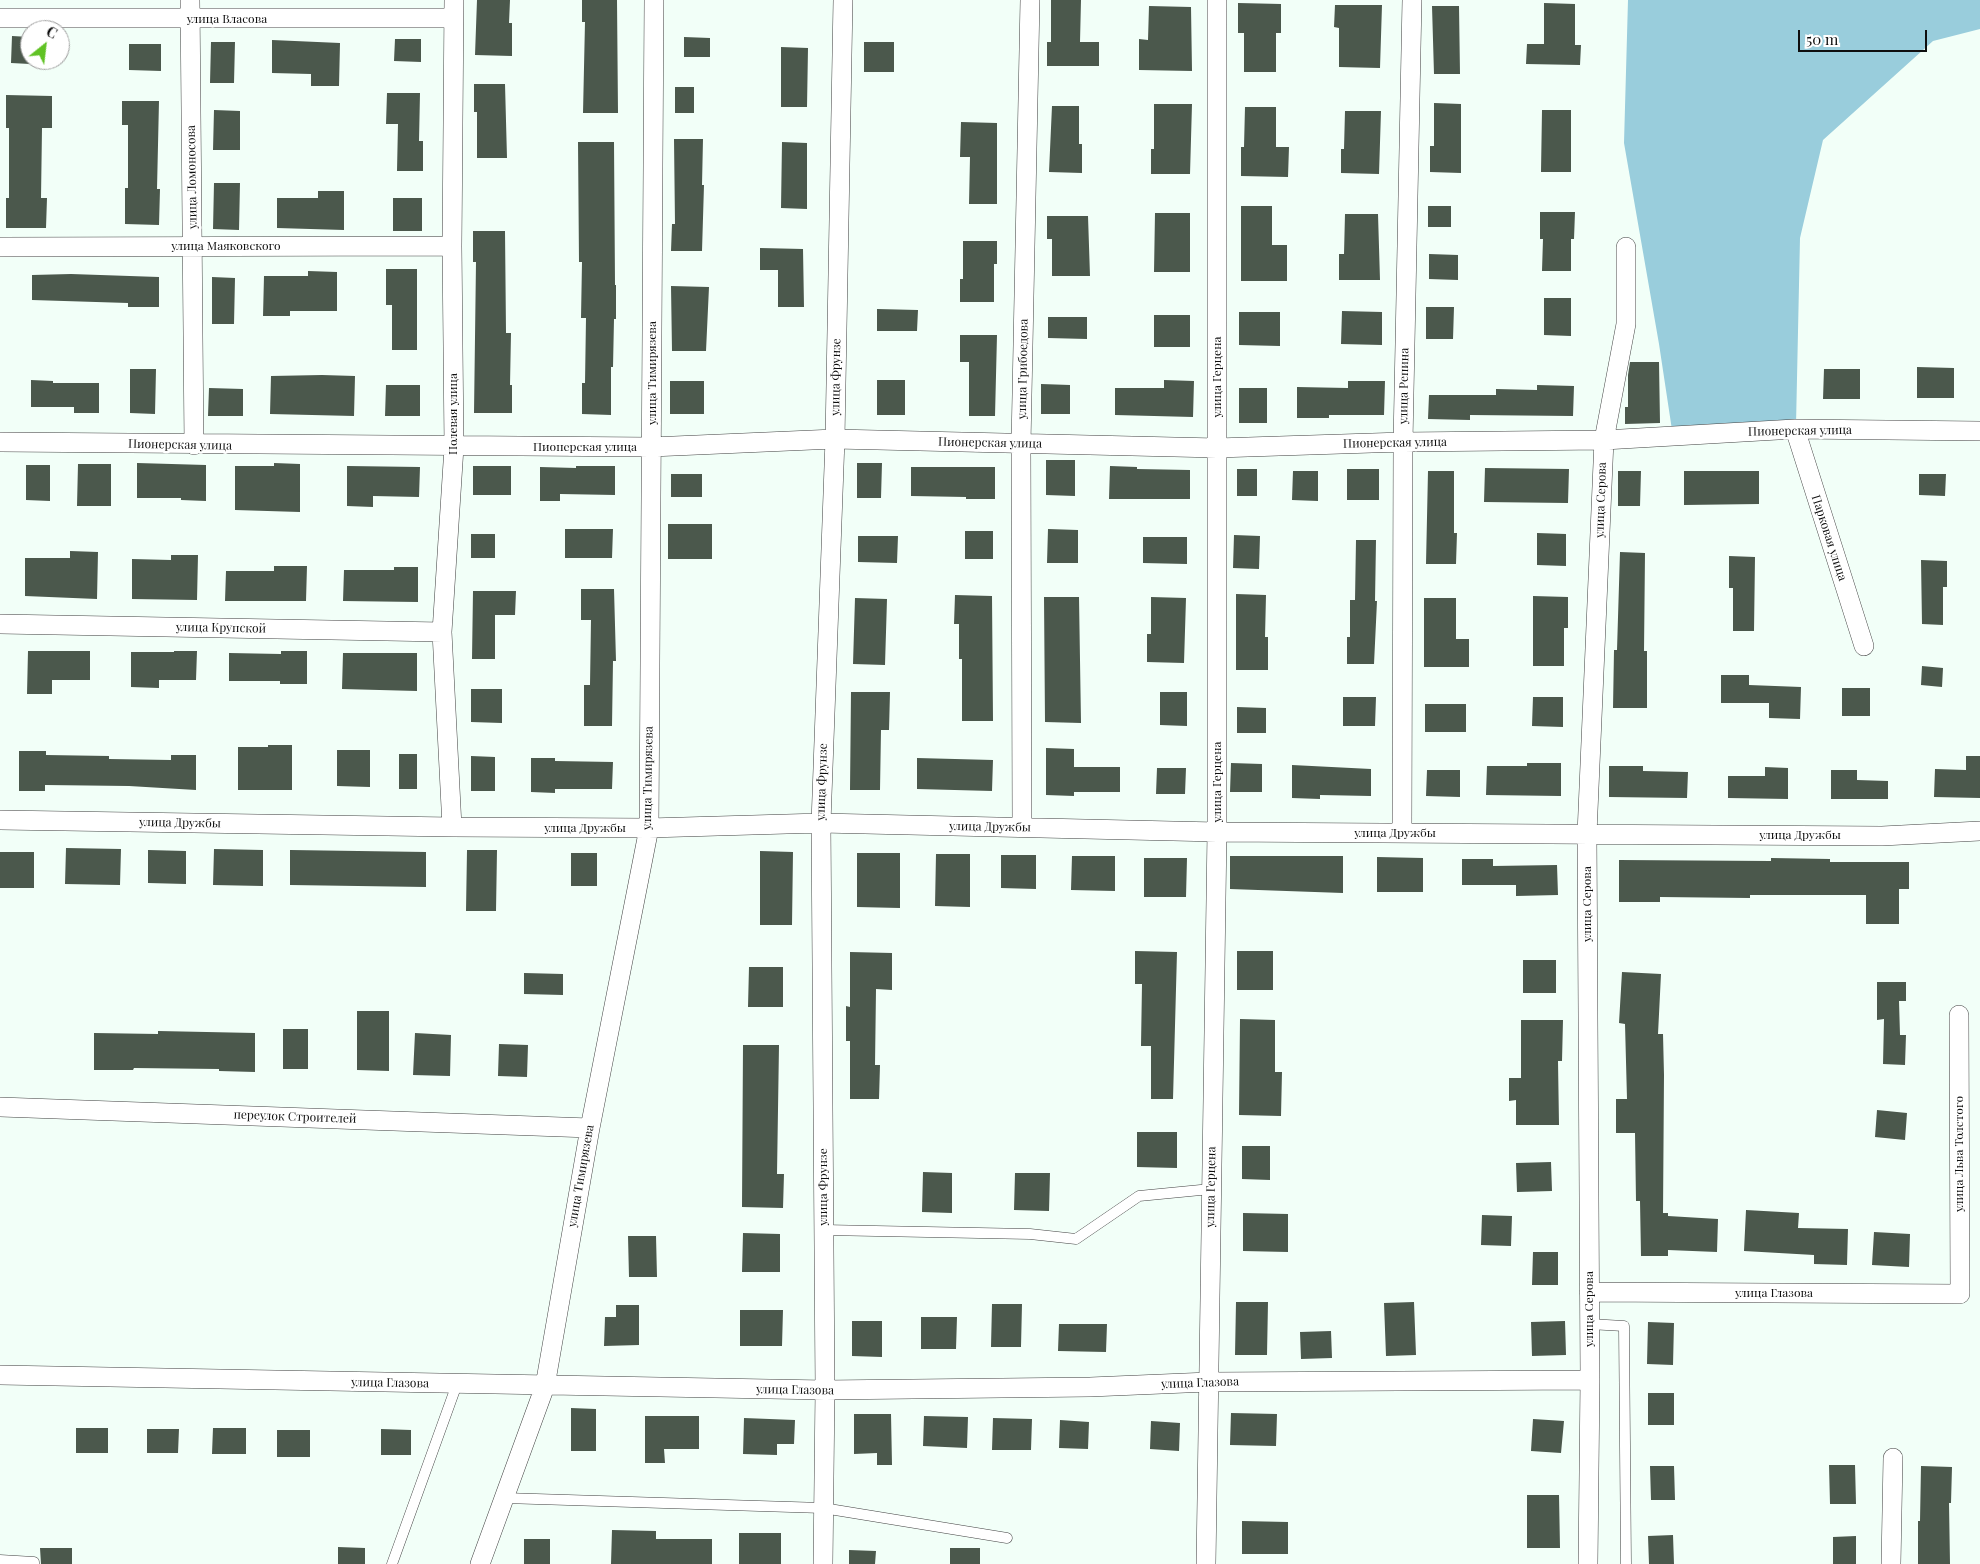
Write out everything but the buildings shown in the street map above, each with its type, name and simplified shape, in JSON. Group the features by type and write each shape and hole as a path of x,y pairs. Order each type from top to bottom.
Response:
{"street":[{"name":"улица Ломоносова","path":"190,0 194,445"},
{"name":"улица Тимирязева","path":"480,1564 545,1386 590,1128 649,828 654,0"},
{"name":"улица Фрунзе","path":"822,1564 824,1230 821,823 835,439 844,0"},
{"name":"улица Грибоедова","path":"1022,828 1021,444 1030,0"},
{"name":"улица Герцена","path":"1206,1564 1217,832 1217,0"},
{"name":"улица Репина","path":"1402,833 1404,442 1412,0"},
{"name":"улица Власова","path":"0,18 190,19 453,9"},
{"name":"Полевая улица","path":"452,827 442,632 454,447 452,246 453,9"},
{"name":"улица Маяковского","path":"0,247 452,246"},
{"name":"улица Серова","path":"1588,1564 1590,1324 1587,834 1604,440 1626,324 1626,247"},
{"name":"Пионерская улица","path":"0,442 652,448 835,439 1217,448 1404,442 1604,440 1795,429 1980,430"},
{"name":"Парковая улица","path":"1795,429 1864,646"},
{"name":"улица Крупской","path":"0,624 442,632"},
{"name":"улица Дружбы","path":"0,820 649,828 821,823 1217,832 1882,836 1980,832"},
{"name":"улица Льва Толстого","path":"1959,1015 1960,1294"},
{"name":"переулок Строителей","path":"0,1107 590,1128"},
{"name":"улица Глазова","path":"1589,1292 1960,1294"},
{"name":"улица Глазова","path":"0,1375 824,1390 1090,1387 1209,1382 1590,1380"},
{"path":"1891,1564 1893,1458"}],"lane":[{"path":"824,1230 1030,1234 1076,1239 1139,1196 1211,1189"},
{"path":"1590,1324 1624,1326 1626,1564"},
{"path":"392,1564 457,1384"},
{"path":"504,1498 823,1508 1007,1538"},
{"path":"0,1560 34,1562 34,1564"}],"shaded area":[{"path":"1628,0 1980,0 1980,29 1933,41 1823,140 1800,238 1796,425 1672,430 1624,143"}]}
